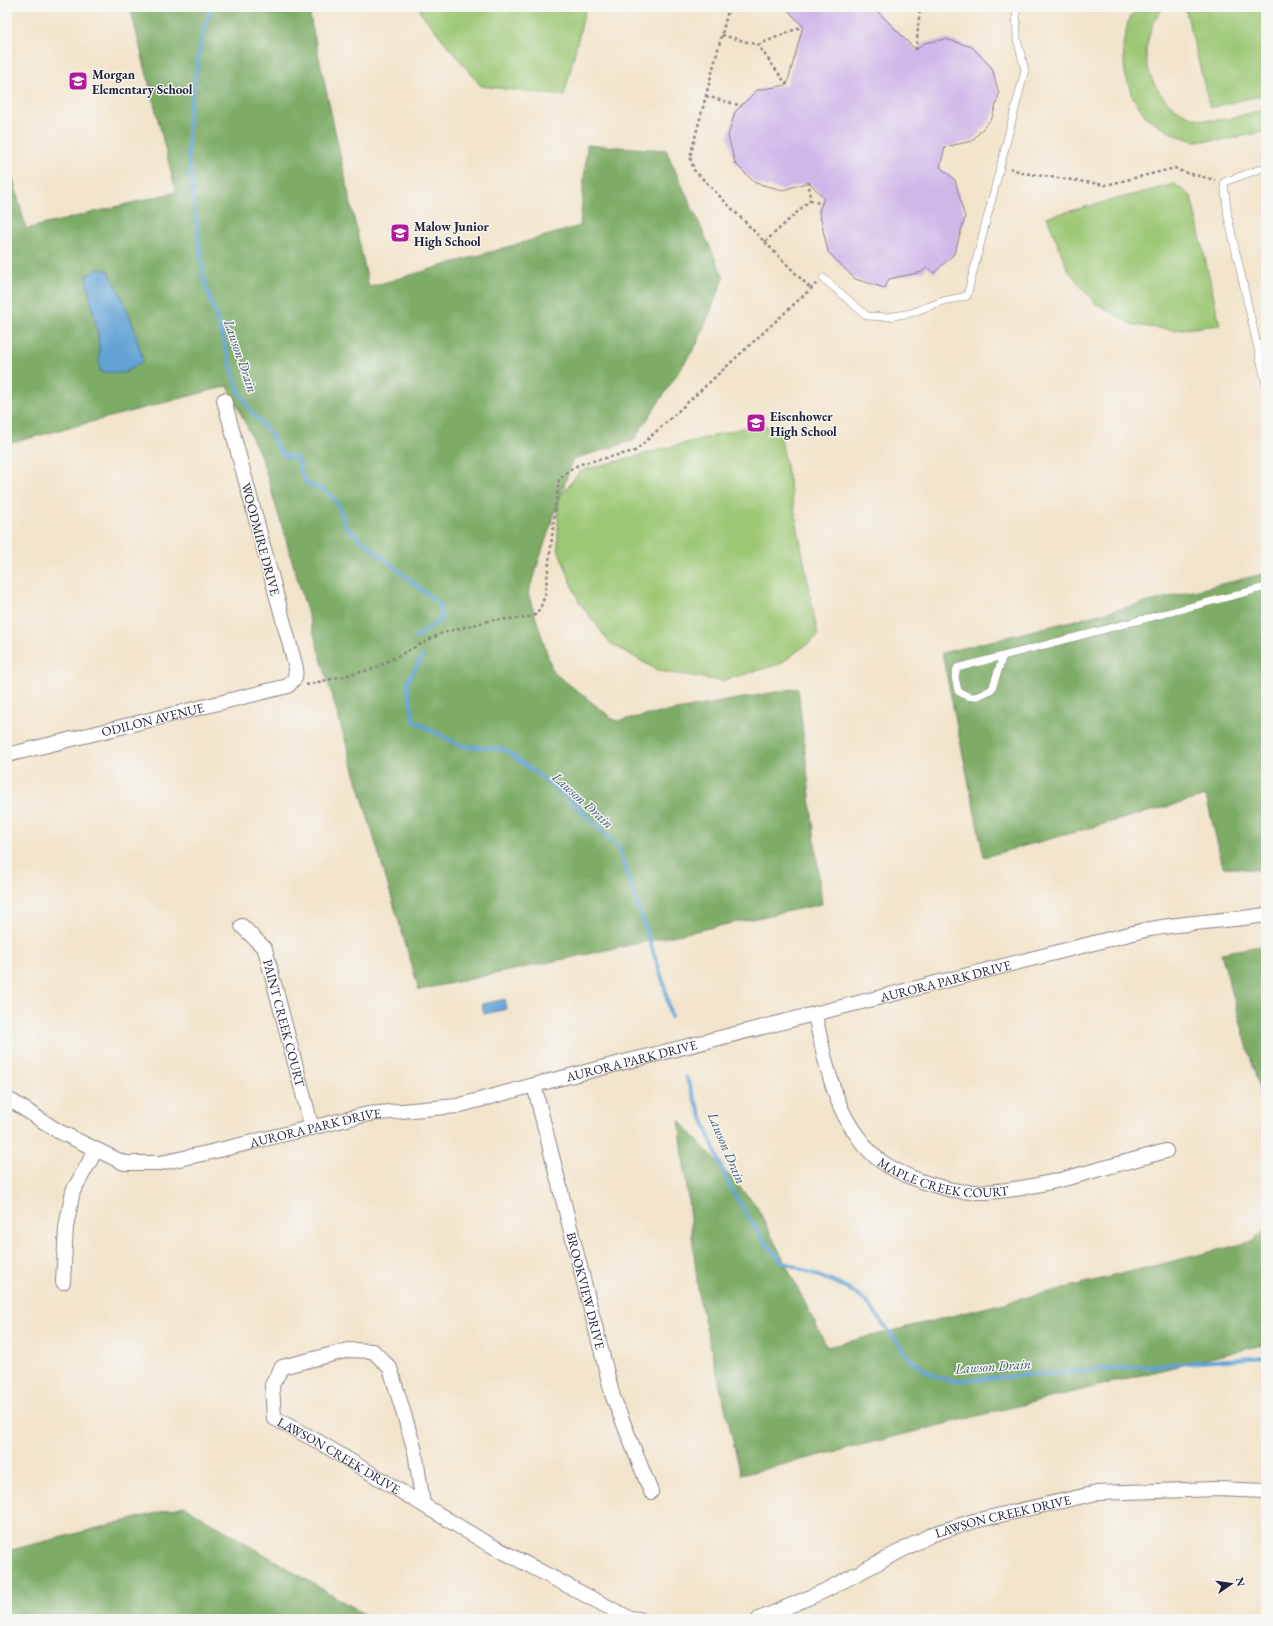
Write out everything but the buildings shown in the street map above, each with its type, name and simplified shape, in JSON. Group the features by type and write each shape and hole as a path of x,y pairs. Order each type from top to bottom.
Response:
{"street":[{"name":"WOODMIRE DRIVE","path":"224,400 296,668 291,682"},
{"name":"ODILON AVENUE","path":"7,755 291,682"},
{"name":"AURORA PARK DRIVE","path":"7,1099 58,1131 124,1163 161,1163 368,1114 457,1106 534,1085 1145,930 1176,924 1266,915"},
{"name":"PAINT CREEK COURT","path":"242,926 265,950 312,1128"},
{"name":"MAPLE CREEK COURT","path":"814,1015 826,1066 841,1109 861,1140 878,1159 902,1174 935,1186 970,1192 994,1192 1054,1181 1100,1170 1166,1150"},
{"name":"BROOKVIEW DRIVE","path":"534,1085 613,1397 651,1492"},
{"path":"63,1282 66,1227 73,1191 96,1150"},
{"name":"LAWSON CREEK DRIVE","path":"423,1504 415,1451 390,1368 374,1351 350,1350 282,1367 272,1385 274,1418 319,1442 483,1541 630,1618 639,1619"},
{"name":"LAWSON CREEK DRIVE","path":"759,1619 822,1592 933,1534 974,1521 1097,1493 1216,1489 1266,1490"}],"lane":[{"path":"823,278 867,316 888,316 911,313 943,301 968,296 1026,70 1017,39 1016,9 1018,7"},
{"path":"1266,167 1224,182 1228,217 1266,384"},
{"path":"1002,656 992,689 980,696 968,697 958,691 955,677 957,668 1002,656 1266,587"}],"path":[{"path":"291,682 304,685 373,669 442,633 492,620 526,618 535,615 540,609 545,595 559,479 580,464 635,451 811,289 694,170 690,157 729,7"},
{"path":"916,50 920,7"},
{"path":"722,35 758,45 803,26"},
{"path":"758,45 787,85"},
{"path":"706,96 742,106"},
{"path":"1001,165 1023,173 1106,185 1175,168 1183,172 1224,182"},
{"path":"809,182 810,200"},
{"path":"765,242 810,200"},
{"path":"810,200 822,204"}],"green space":[{"path":"130,7 308,7 369,287 580,226 587,145 666,150 724,278 697,344 633,441 573,459 528,593 553,672 616,721 798,688 822,904 419,990 262,459 228,386 7,444 7,155 26,229 176,192"},
{"path":"421,7 586,7 564,96 481,86 420,12"},
{"path":"1137,7 1165,7 1153,24 1146,51 1147,64 1156,87 1172,106 1182,113 1194,118 1206,120 1221,120 1266,109 1266,131 1226,140 1193,141 1171,133 1147,118 1132,96 1125,74 1123,45 1128,22"},
{"path":"1185,7 1266,7 1266,94 1210,108"},
{"path":"1175,184 1191,196 1220,325 1173,330 1133,325 1095,303 1068,270 1047,217"},
{"path":"761,423 780,433 818,636 780,664 721,681 659,671 610,643 579,602 558,549 558,499 580,471"},
{"path":"1266,573 1266,871 1223,867 1206,796 984,857 942,653"},
{"path":"1266,945 1266,1113 1221,953"},
{"path":"679,1120 756,1205 827,1347 1254,1241 1266,1228 1266,1344 741,1475 699,1298"},
{"path":"184,1506 372,1619 7,1619 7,1551"}],"water":[{"path":"98,269 108,270 114,281 129,314 140,348 143,361 124,373 100,372 98,335 86,276"},
{"path":"505,999 507,1009 484,1014 482,1004"}],"waterway":[{"name":"Lawson Drain","path":"211,7 202,36 189,114 188,154 204,279 239,391 252,413 272,435 279,451 288,457 296,457 300,463 299,469 306,483 326,491 339,505 345,526 440,605 442,619 415,638"},
{"name":"Lawson Drain","path":"423,656 407,682 414,721 461,746 504,749 567,797 618,847 664,984 671,1017"},
{"path":"1266,882 1266,901"},
{"name":"Lawson Drain","path":"686,1077 729,1186 760,1235 781,1261 846,1287 867,1302 909,1358 930,1374 952,1381 1266,1357"}],"place":[{"name":"Morgan Elementary School","path":"78,81"},
{"name":"Malow Junior High School","path":"400,233"},
{"name":"Eisenhower High School","path":"756,423"}]}
